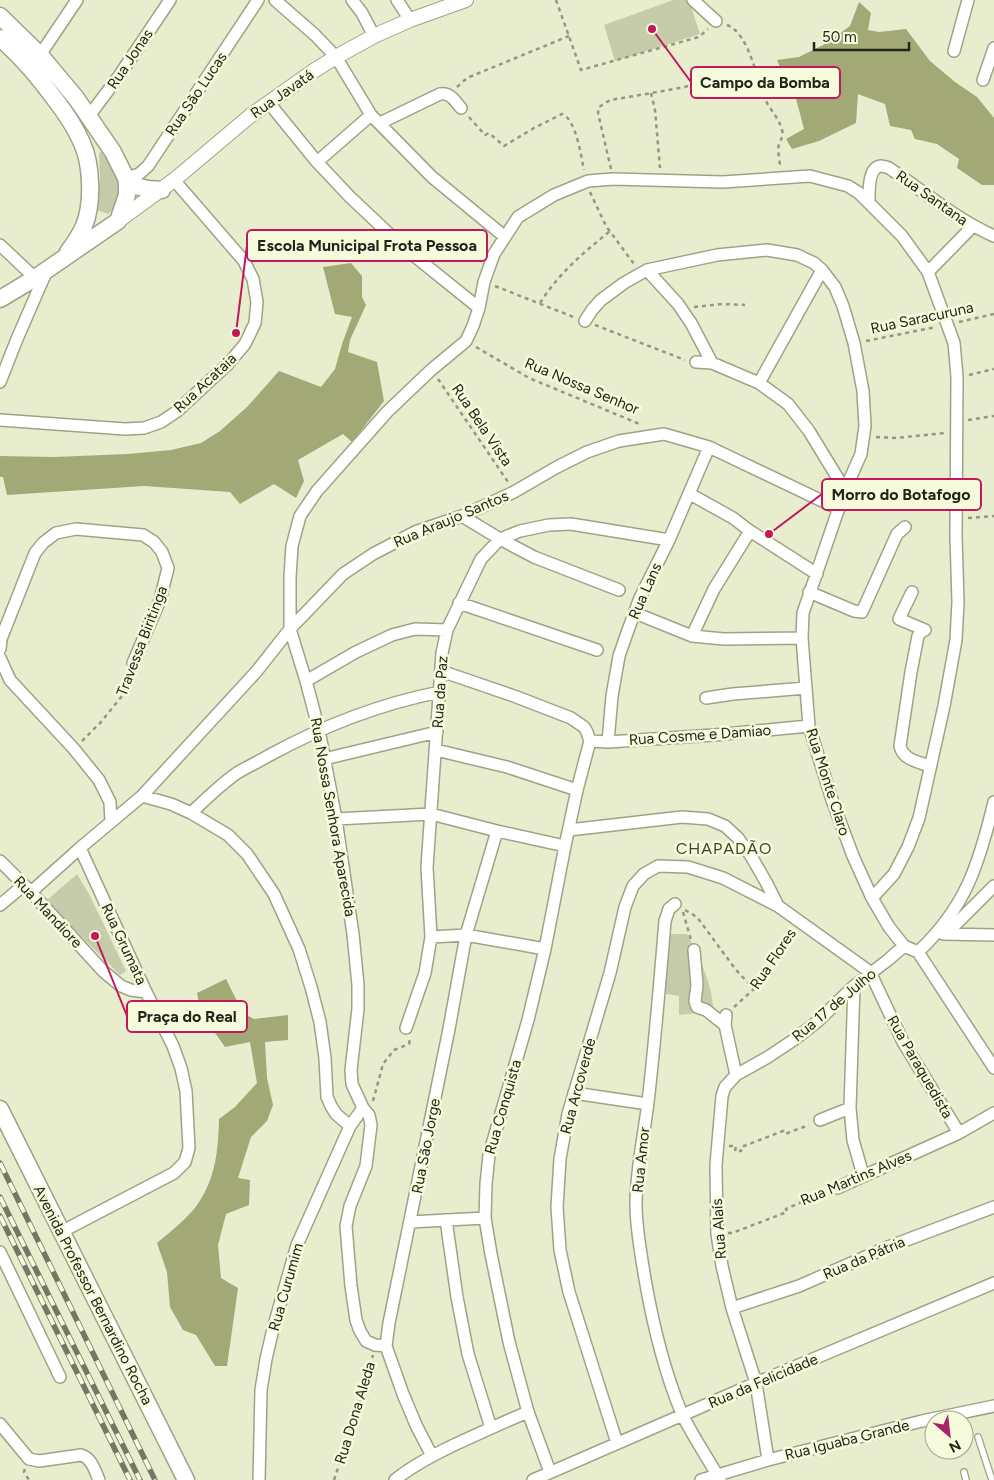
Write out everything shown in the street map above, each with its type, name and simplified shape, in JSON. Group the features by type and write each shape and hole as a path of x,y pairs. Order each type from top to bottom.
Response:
{"main road":[{"path":"0,16 40,55 89,116 116,157 127,181 125,201 118,221 41,274 0,299"},
{"path":"0,38 20,57 46,87 68,116 83,145 89,171 90,192 87,215 77,239 64,258"},
{"path":"83,145 91,136 103,136"},
{"path":"127,181 148,190 168,185"},
{"path":"87,215 107,222 118,221"},
{"name":"Avenida Professor Bernardino Rocha","path":"0,1109 186,1480"}],"street":[{"path":"40,55 77,0"},
{"name":"Rua Jonas","path":"89,116 119,76 170,0"},
{"name":"Rua São Lucas","path":"127,181 148,166 258,0"},
{"path":"274,0 321,41 336,57 371,115 432,177 504,237"},
{"path":"352,0 362,13 374,36"},
{"path":"397,0 410,20"},
{"name":"Rua Javatá","path":"118,221 168,185 250,116 336,57 374,36 410,20 437,4 463,0"},
{"path":"693,0 716,21"},
{"path":"954,51 968,0"},
{"path":"983,80 994,48"},
{"path":"380,123 445,93 449,94 461,108"},
{"path":"269,102 317,162 350,197 402,246 479,308"},
{"path":"317,162 371,115"},
{"name":"Rua Santana","path":"869,202 871,176 874,169 880,166 889,168 941,206 973,226 994,236"},
{"name":"Rua Nossa Senhora Aparecida","path":"364,1110 352,1084 351,1070 358,1009 358,985 353,934 336,819 319,730 290,629 292,546 300,516 317,490 387,412 431,370 466,341 479,308 484,282 494,254 504,237 518,217 554,195 588,181 613,179 723,182 810,176 848,186 869,202"},
{"name":"Rua Acataia","path":"0,420 125,429 144,428 161,422 176,412 228,364 245,344 255,323 256,316 257,302 253,279 244,261 168,185"},
{"path":"869,202 902,236 928,272 954,342 957,377 956,519 958,602 956,640 944,706 919,818 908,847 894,874 872,898"},
{"path":"928,272 973,226"},
{"path":"0,245 41,274 0,382"},
{"path":"585,321 602,300 644,271 717,255 767,250 797,255 814,263 822,270 759,384"},
{"name":"Rua Monte Claro","path":"822,270 835,287 854,343 863,391 865,426 861,454 838,509 803,613 802,638 809,726 832,800 853,856 872,898 889,927 904,946"},
{"path":"644,271 678,304 691,323 712,363"},
{"path":"696,362 712,363 759,384 788,404 809,431 845,490"},
{"name":"Rua Araujo Santos","path":"0,905 27,888 80,848 142,796 256,672 290,629 344,574 373,554 415,532 462,516 514,492 556,467 587,452 619,441 664,434 709,447 838,509"},
{"name":"Rua Lans","path":"608,742 612,696 620,656 640,598 669,540 709,447"},
{"path":"690,494 733,518 817,574"},
{"path":"462,516 500,539 534,556 619,590"},
{"name":"Rua da Paz","path":"406,1028 425,973 431,937 427,867 442,653 447,630 482,559 500,539 520,531 549,525 571,524 669,540"},
{"path":"809,592 854,611 862,612 897,534 905,527"},
{"name":"Travessa Biritinga","path":"0,649 1,639 36,552 43,542 56,533 76,529 143,535 154,542 162,552 168,568 160,600 133,663"},
{"path":"692,636 714,589 750,531"},
{"path":"912,592 899,619 925,630 918,636 900,746 904,755 930,766"},
{"path":"459,603 597,650"},
{"path":"635,613 692,636 724,639 802,638"},
{"path":"306,681 356,652 392,636 414,629 447,630"},
{"path":"0,658 10,680 74,749 99,780 110,802 111,822"},
{"path":"440,671 571,718 584,727 590,742"},
{"path":"706,698 806,688"},
{"path":"191,813 238,773 319,730 413,697 440,692"},
{"name":"Rua Cosme e Damiao","path":"590,742 714,735 809,726"},
{"path":"324,759 437,732"},
{"name":"Rua Conquista","path":"550,1472 528,1412 507,1333 490,1254 485,1218 486,1184 489,1155 528,1020 577,790 590,742"},
{"path":"436,750 507,767 577,790"},
{"path":"142,796 171,804 191,813 228,835 247,854 274,894 300,949 311,986 320,1022 325,1058 327,1097 336,1114 350,1126"},
{"path":"941,934 966,890 979,859 994,802"},
{"path":"336,819 431,814 565,846"},
{"path":"569,830 682,817 708,818 725,826 738,838 766,882 778,906"},
{"name":"Rua São Jorge","path":"432,1456 381,1346 389,1323 410,1222 449,1030 466,935 497,831"},
{"name":"Rua Grumata","path":"60,1232 174,1173 185,1162 189,1148 186,1091 182,1068 80,848"},
{"name":"Rua Mandiore","path":"0,861 111,979 126,988 146,992"},
{"name":"Rua Arcoverde","path":"616,1443 569,1292 560,1250 557,1207 560,1159 568,1114 610,973 625,907 633,886 644,874 658,866 688,867 723,878 778,906 870,972"},
{"path":"918,952 994,886"},
{"name":"Rua Amor","path":"675,904 669,909 664,920 648,1104 639,1161 636,1204 639,1245 657,1339 669,1380 683,1415 718,1477"},
{"path":"941,934 994,935"},
{"path":"431,937 466,935 544,949"},
{"path":"904,946 918,952 994,1068"},
{"name":"Rua 17 de Julho","path":"736,1075 795,1039 818,1021 870,972 904,946"},
{"path":"694,950 697,985 695,1001 697,1007 725,1020 736,1075"},
{"name":"Rua Paraquedista","path":"870,972 903,1042 959,1133"},
{"path":"854,986 850,1108 853,1140 863,1175"},
{"name":"Rua Alaís","path":"736,1075 725,1087 722,1096 716,1186 717,1234 732,1308 756,1382 768,1460"},
{"path":"574,1093 648,1104"},
{"path":"820,1120 850,1108"},
{"name":"Rua Curumim","path":"259,1480 261,1390 273,1329 297,1245 350,1126 364,1110"},
{"name":"Rua Dona Aleda","path":"364,1110 369,1115 371,1125 366,1166 350,1206 346,1226 356,1320 366,1340 381,1346"},
{"name":"Rua Martins Alves","path":"837,1188 959,1133 994,1113"},
{"name":"Rua da Pátria","path":"732,1308 799,1286 888,1247 994,1207"},
{"path":"410,1222 485,1218"},
{"path":"446,1220 457,1297 468,1354 492,1428"},
{"path":"0,1252 60,1377"},
{"name":"Rua da Felicidade","path":"533,1480 756,1382 994,1283"},
{"name":"Rua Iguaba Grande","path":"701,1480 718,1477 768,1460 922,1421 994,1406"},
{"path":"396,1480 432,1456 528,1412"},
{"path":"0,1424 29,1458 39,1461 81,1455 89,1459 99,1480"}],"lane":[{"path":"978,1437 992,1480"},
{"path":"964,1472 966,1480"}],"path":[{"path":"556,0 581,70 699,37 716,21 732,27 747,48 766,100 783,132 778,147 780,179"},
{"path":"449,94 467,78 569,36"},
{"path":"613,179 598,113 599,106 610,100 651,93 756,69"},
{"path":"651,93 655,110 660,171 652,180"},
{"path":"461,108 485,135 489,133 504,146 534,128 562,114 566,115 574,128 590,192 610,231 644,271"},
{"path":"540,303 550,286 569,265 610,231"},
{"path":"683,312 694,307 722,304 745,305"},
{"name":"Rua Saracuruna","path":"854,343 994,314"},
{"name":"Rua Nossa Senhor","path":"466,341 529,378 664,434"},
{"path":"957,377 994,369"},
{"name":"Rua Bela Vista","path":"431,370 514,492"},
{"path":"864,437 896,438 956,427 994,416"},
{"path":"956,519 994,516"},
{"name":"Travessa Biritinga","path":"74,749 101,722 122,696 133,663"},
{"path":"694,950 685,924 682,908 697,916 736,970 754,989"},
{"name":"Rua Flores","path":"725,1020 754,989 799,921"},
{"path":"364,1110 371,1106 383,1064 394,1050 409,1044 413,1030 406,1028"},
{"path":"718,1146 736,1146 735,1151 741,1151 742,1146 783,1131 785,1134 820,1120"},
{"name":"Rua Martins Alves","path":"717,1234 732,1233 787,1212 786,1209 837,1188"},
{"name":"Rua Dona Aleda","path":"334,1480 381,1346"}],"green space":[{"path":"673,0 689,0 700,34 615,61 604,25"},
{"path":"859,2 871,13 868,30 879,32 906,29 930,61 977,97 994,118 994,185 982,185 957,168 959,159 937,144 915,139 911,130 890,126 885,104 858,94 856,123 819,141 792,149 786,139 804,129 794,91 777,60 799,57 825,44 850,26"},
{"path":"106,148 119,182 118,199 115,207 108,214 94,209 100,179 99,153"},
{"path":"351,263 362,276 362,297 366,305 350,340 348,352 377,362 384,401 352,442 343,434 298,460 304,481 296,498 274,484 240,504 230,492 144,486 7,495 3,477 0,477 0,456 54,457 171,450 201,443 220,431 247,407 279,371 321,387 335,369 352,317 335,314 323,267"},
{"path":"77,874 89,894 126,971 120,975 46,901"},
{"path":"667,934 687,934 708,982 713,1001 713,1010 679,1015 679,996 666,994"},
{"path":"226,979 243,1013 254,1019 288,1015 288,1040 265,1042 267,1078 273,1105 267,1121 251,1137 238,1178 250,1180 249,1205 226,1214 218,1245 221,1278 238,1288 227,1366 215,1366 196,1335 183,1330 170,1307 167,1272 157,1243 184,1220 197,1205 208,1185 215,1164 219,1119 235,1107 257,1083 250,1042 225,1047 201,1013 197,993"}],"railway":[{"path":"0,1163 155,1480"},
{"path":"0,1197 140,1480"},
{"path":"0,1216 130,1480"}],"place":[{"name":"Campo da Bomba","path":"652,29"},
{"name":"Escola Municipal Frota Pessoa","path":"236,333"},
{"name":"Morro do Botafogo","path":"769,534"},
{"name":"Praça do Real","path":"95,936"}],"district":[{"name":"CHAPADÃO","path":"724,848"}]}
